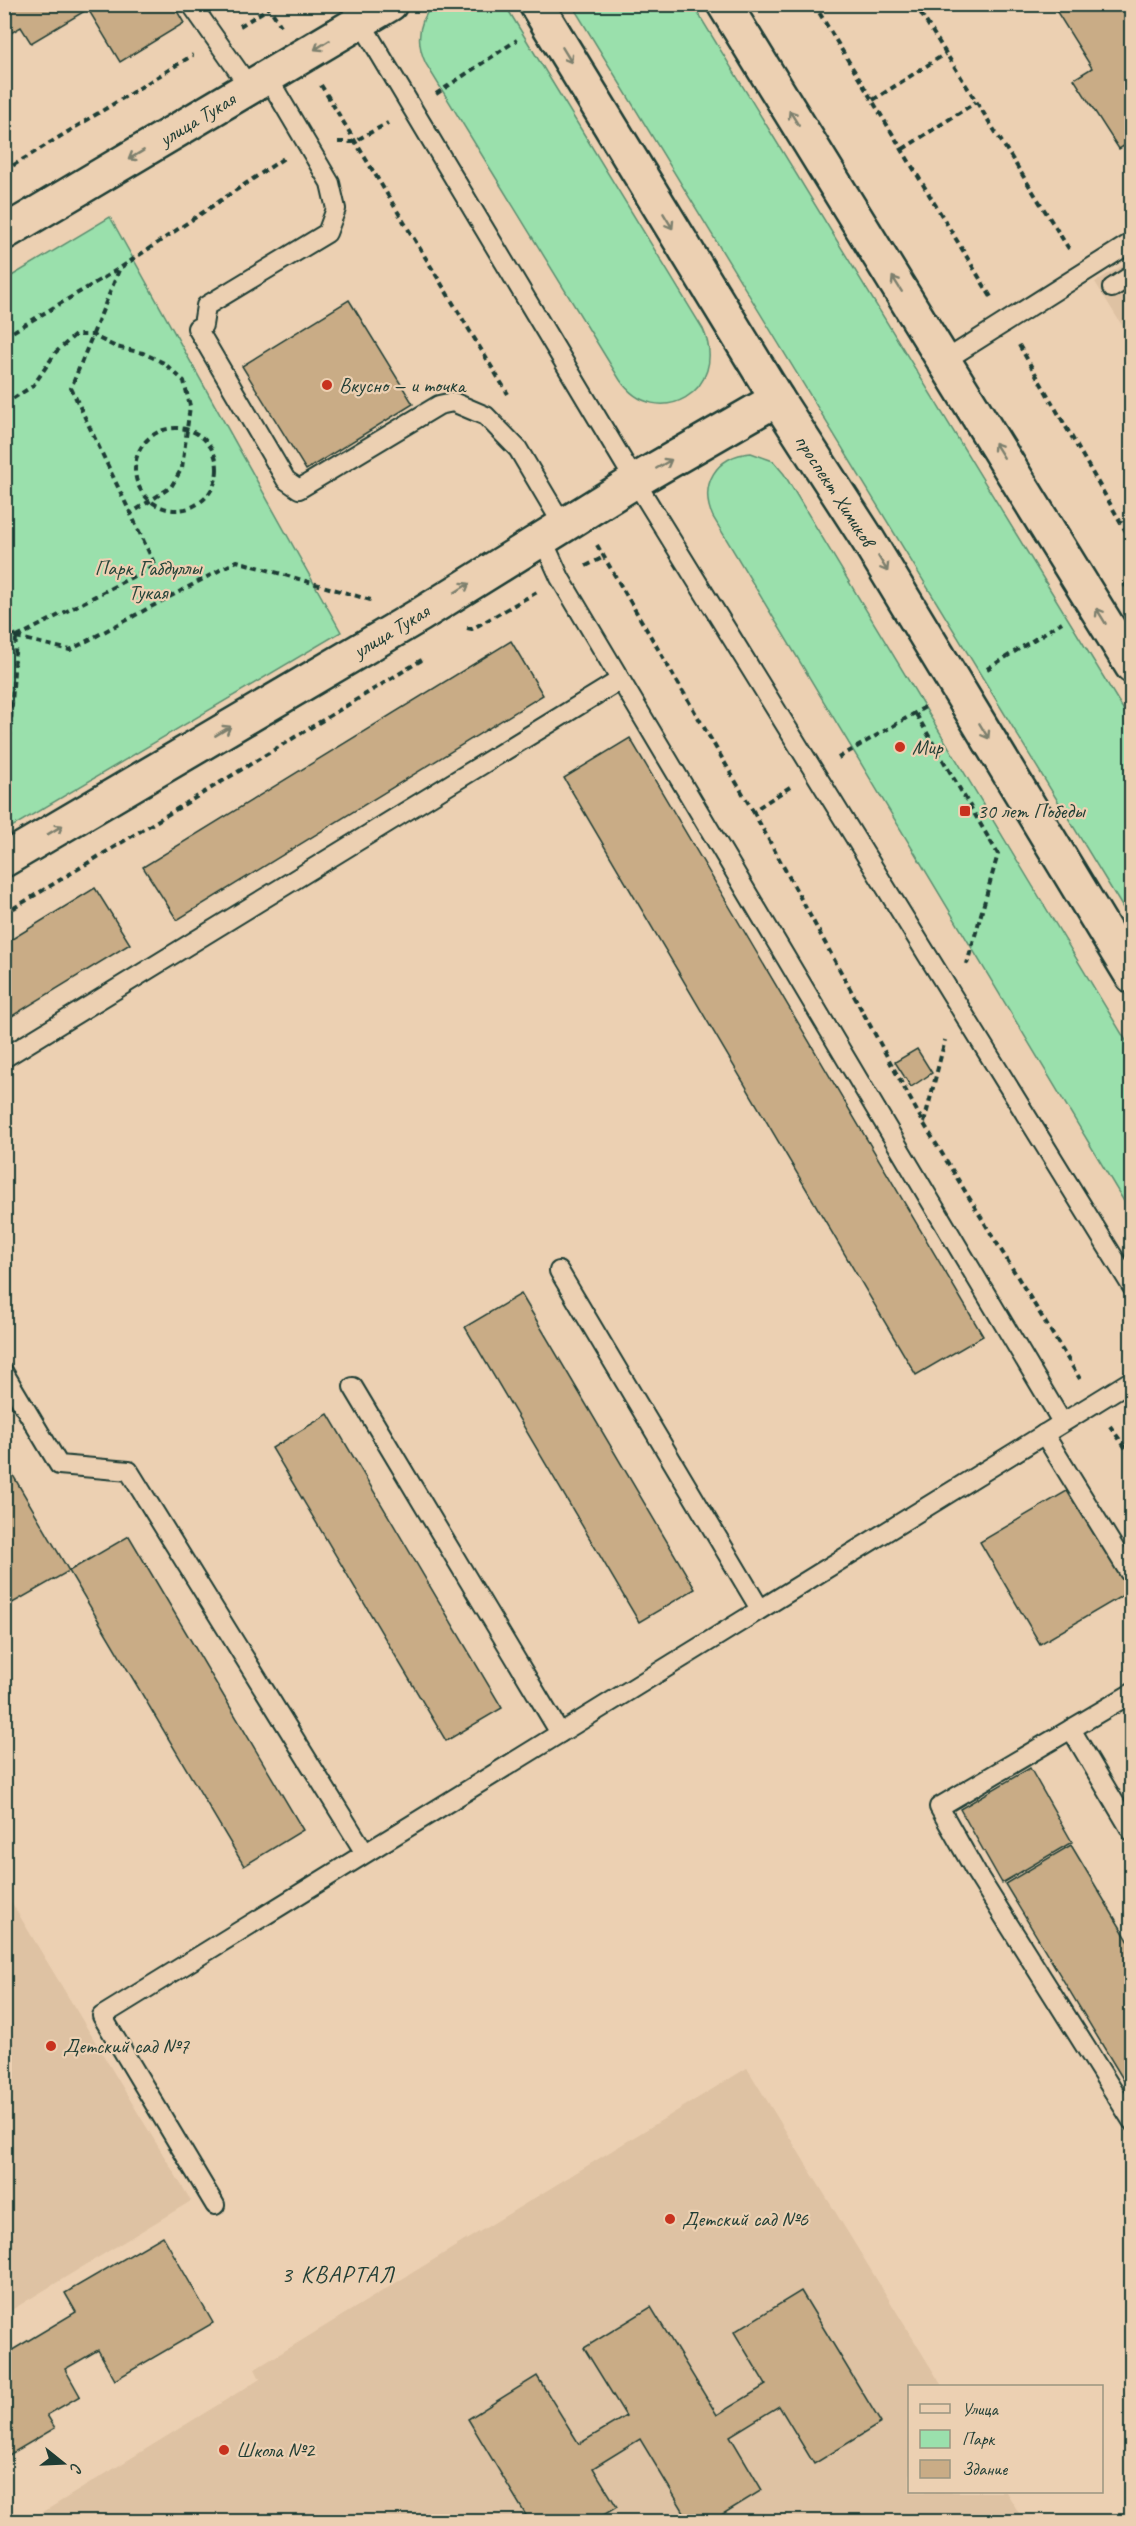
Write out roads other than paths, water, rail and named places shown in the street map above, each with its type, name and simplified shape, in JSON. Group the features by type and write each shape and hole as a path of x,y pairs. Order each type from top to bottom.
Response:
{"main road":[{"name":"улица Тукая","path":"4,233 302,57 355,13 390,4"},
{"path":"724,4 1131,666"},
{"name":"проспект Химиков","path":"541,13 777,399 868,540 1131,976"},
{"name":"улица Тукая","path":"4,860 420,615 635,481 777,399"}],"lane":[{"path":"191,4 216,40 259,83 306,143 330,183 336,209 327,233 206,306 203,325 197,328 286,480 299,489 439,405 453,402 486,416 518,448 561,526 560,578 1062,1422"},
{"path":"355,13 635,481 1131,1287"},
{"path":"945,361 1131,242"},
{"path":"1112,288 1131,275"},
{"path":"4,1058 620,680"},
{"path":"559,1270 760,1609"},
{"path":"4,1373 59,1465 129,1471 365,1853"},
{"path":"215,2205 102,2016 1131,1380"},
{"path":"353,1387 560,1733"},
{"path":"1044,1434 1129,1572"},
{"path":"1131,1693 939,1807 977,1874 1131,2121"},
{"path":"1071,1729 1131,1832"}],"place":[{"name":"Вкусно — и точка","path":"327,385"},
{"name":"Мир","path":"900,747"},
{"name":"30 лет Победы","path":"965,811"},
{"name":"Детский сад №7","path":"51,2046"},
{"name":"Детский сад №6","path":"670,2219"},
{"name":"Школа №2","path":"224,2450"}],"district":[{"name":"3 КВАРТАЛ","path":"338,2274"}],"park label":[{"name":"Парк Габдуллы Тукая","path":"148,580"}]}
